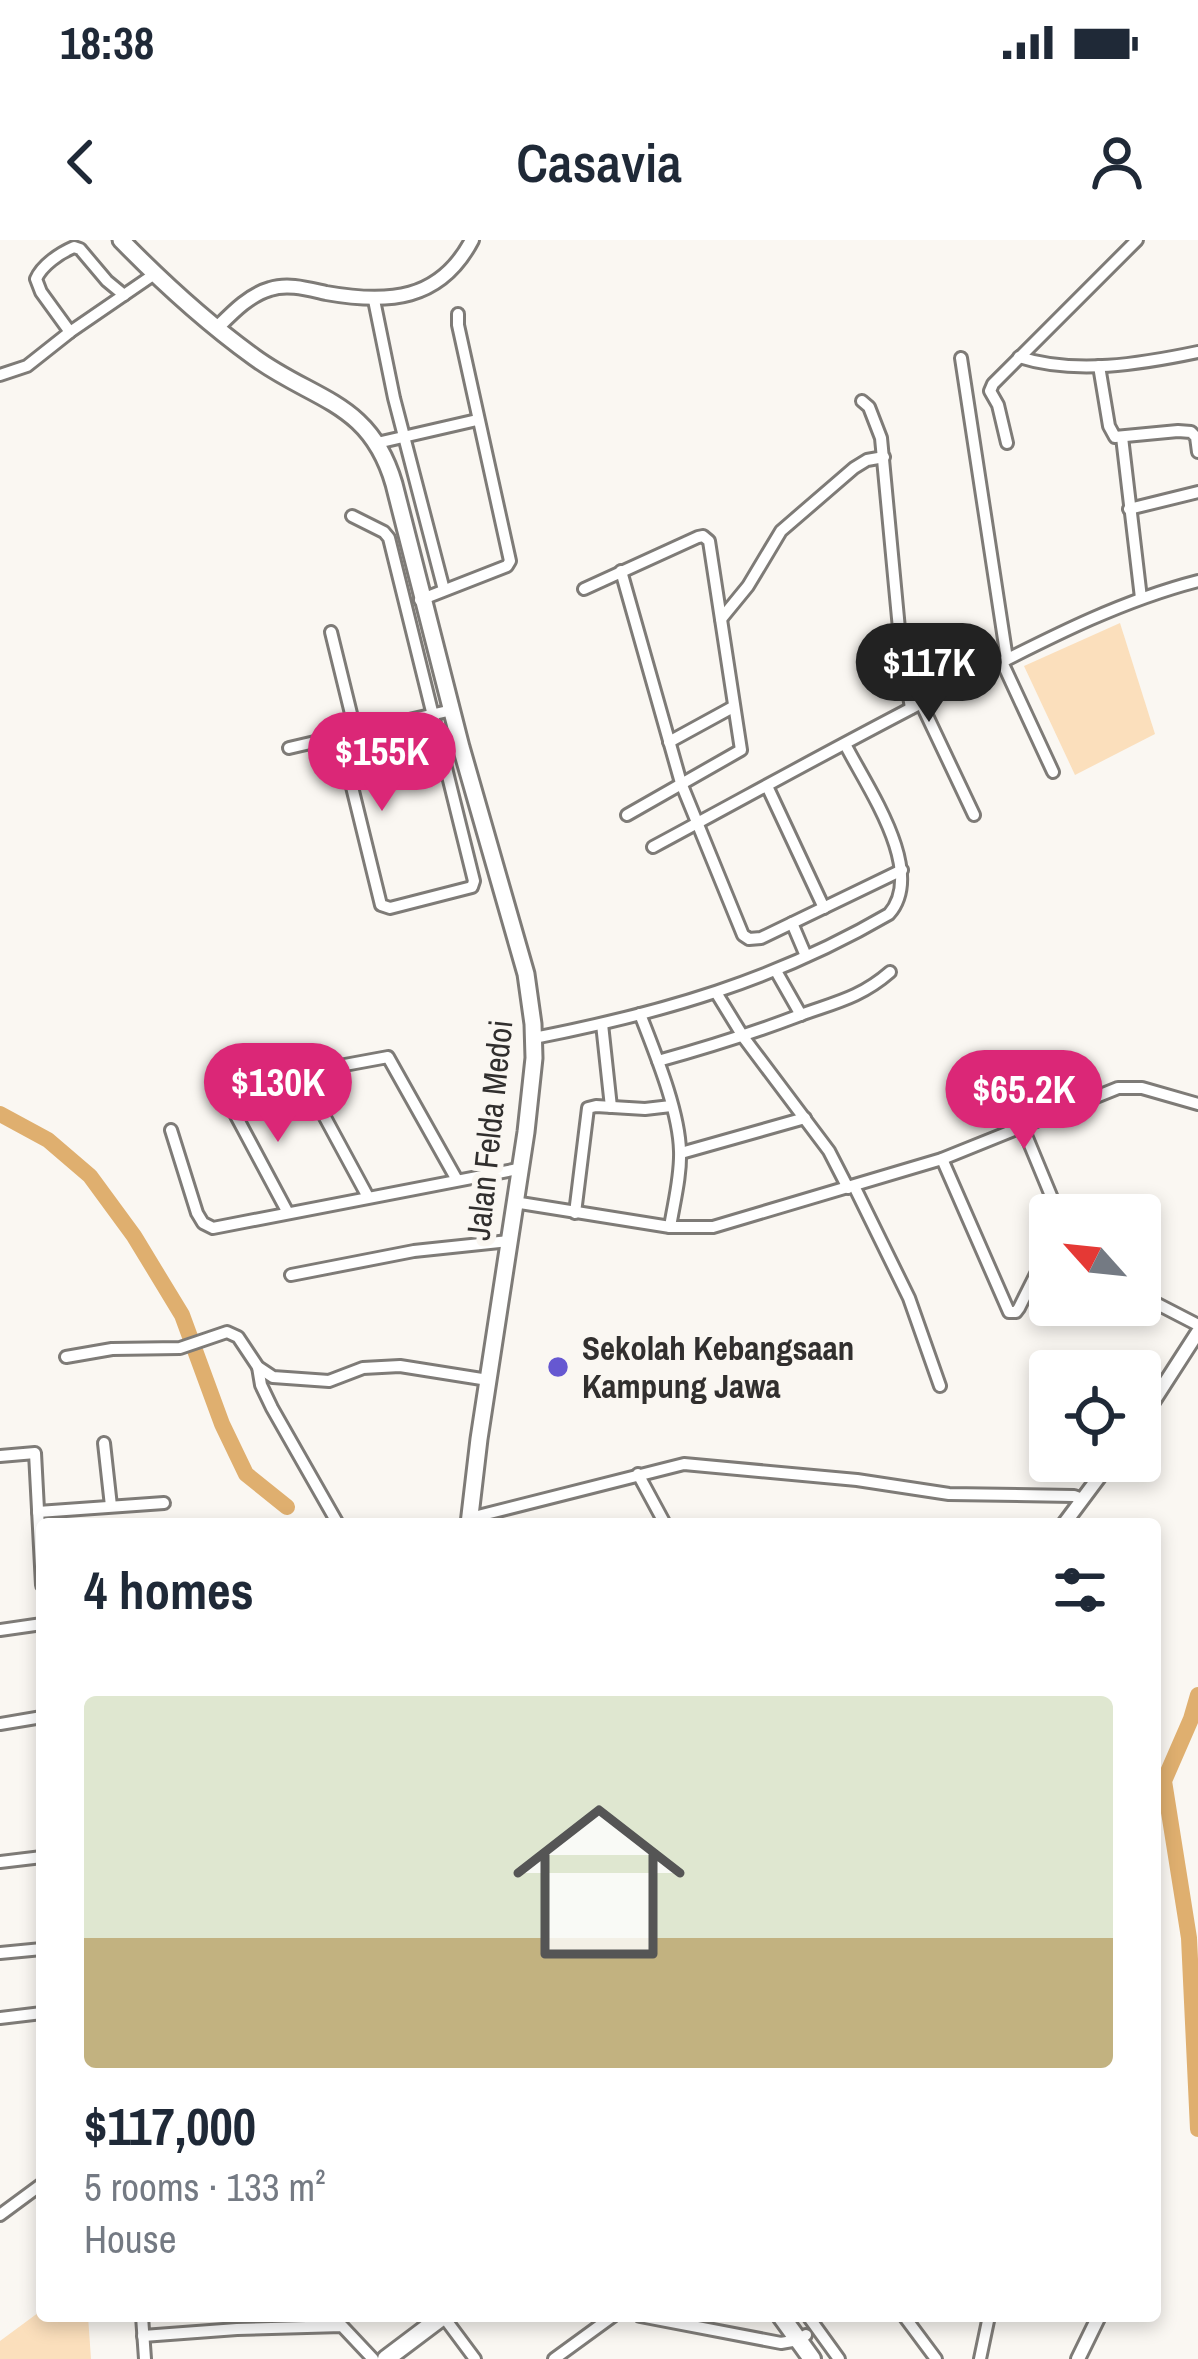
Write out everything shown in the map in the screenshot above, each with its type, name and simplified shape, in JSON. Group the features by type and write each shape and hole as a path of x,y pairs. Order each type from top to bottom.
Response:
{"main road":[{"name":"Jalan Felda Medoi","path":"121,240 217,328 268,367 337,403 376,443 389,469 526,974 534,1038 470,1518"},
{"path":"386,2359 435,2322"},
{"path":"804,2331 812,2359"},
{"path":"804,2331 823,2359"}],"street":[{"path":"217,328 274,287 374,299 418,291 456,267 472,240"},
{"path":"1007,443 991,388 1137,240"},
{"path":"70,332 36,279 60,255 80,249 124,295"},
{"path":"0,375 27,366 156,273"},
{"path":"374,299 394,398 444,590"},
{"path":"406,605 507,566 511,558 477,420 458,314"},
{"path":"1019,357 1048,364 1100,366 1198,352"},
{"path":"961,358 1005,661 1052,772"},
{"path":"1100,366 1115,437 1186,431 1196,437 1198,452"},
{"path":"862,401 877,422 884,457 895,589 916,705 974,815"},
{"path":"376,443 477,420"},
{"path":"1122,437 1141,598"},
{"path":"721,619 748,586 781,531 854,468 884,457"},
{"path":"1130,509 1198,492"},
{"path":"340,738 382,907 470,889 475,881 389,538 352,516"},
{"path":"584,589 698,537 706,538 710,546 740,752 627,815"},
{"path":"621,572 681,783 743,935 757,939 902,870"},
{"path":"653,847 1005,661 1141,598 1198,581"},
{"path":"331,632 356,734"},
{"path":"669,742 733,707"},
{"path":"289,748 452,710"},
{"path":"534,1038 717,994 889,914 900,897 902,870 889,829 844,744"},
{"path":"767,786 824,908"},
{"path":"792,923 806,956"},
{"path":"776,970 801,1015"},
{"path":"658,1061 744,1038 845,1001 890,972"},
{"path":"717,994 851,1187 909,1298 940,1386"},
{"path":"640,1014 658,1061 681,1153 670,1227"},
{"path":"602,1024 611,1107"},
{"path":"288,1213 224,1091 230,1082 388,1057 457,1180"},
{"path":"301,1073 368,1197"},
{"path":"514,1202 670,1227 713,1226 942,1159 1118,1088 1142,1088 1198,1104"},
{"path":"575,1213 586,1112 592,1106 670,1106"},
{"path":"681,1153 805,1118"},
{"path":"1023,1128 1050,1194"},
{"path":"171,1130 197,1213 206,1226 518,1169"},
{"path":"942,1159 1009,1312 1016,1312 1029,1288"},
{"path":"291,1275 414,1251 509,1241"},
{"path":"1161,1307 1198,1328 1161,1388"},
{"path":"66,1357 112,1349 180,1348 227,1332 238,1337 335,1518"},
{"path":"258,1367 290,1379 329,1381 376,1366 400,1366 488,1380"},
{"path":"104,1443 111,1506"},
{"path":"0,1456 35,1453 38,1518"},
{"path":"481,1518 671,1465 692,1464 949,1494 1082,1499"},
{"path":"638,1474 662,1518"},
{"path":"1068,1518 1095,1482"},
{"path":"38,1512 164,1503"},
{"path":"0,1630 36,1625"},
{"path":"0,1724 36,1718"},
{"path":"0,1862 36,1859"},
{"path":"0,1953 36,1949"},
{"path":"0,2018 36,2014"},
{"path":"0,2215 36,2188"},
{"path":"142,2322 145,2359"},
{"path":"447,2322 475,2359"},
{"path":"554,2359 605,2322"},
{"path":"686,2322 782,2343 804,2331 839,2359"},
{"path":"908,2322 936,2359"},
{"path":"980,2359 988,2322"},
{"path":"1078,2359 1096,2322"},
{"path":"143,2336 343,2326 373,2359"}],"shaded area":[{"path":"1120,623 1155,734 1075,775 1024,666"},
{"path":"36,2314 36,2322 88,2322 91,2359 0,2359 0,2341"}],"waterway":[{"path":"0,1114 48,1140 90,1176 134,1236 182,1315 246,1474 287,1507"},
{"path":"1198,1695 1164,1781 1189,1938 1198,2129"}],"place":[{"name":"Sekolah Kebangsaan Kampung Jawa","path":"558,1367"}]}
